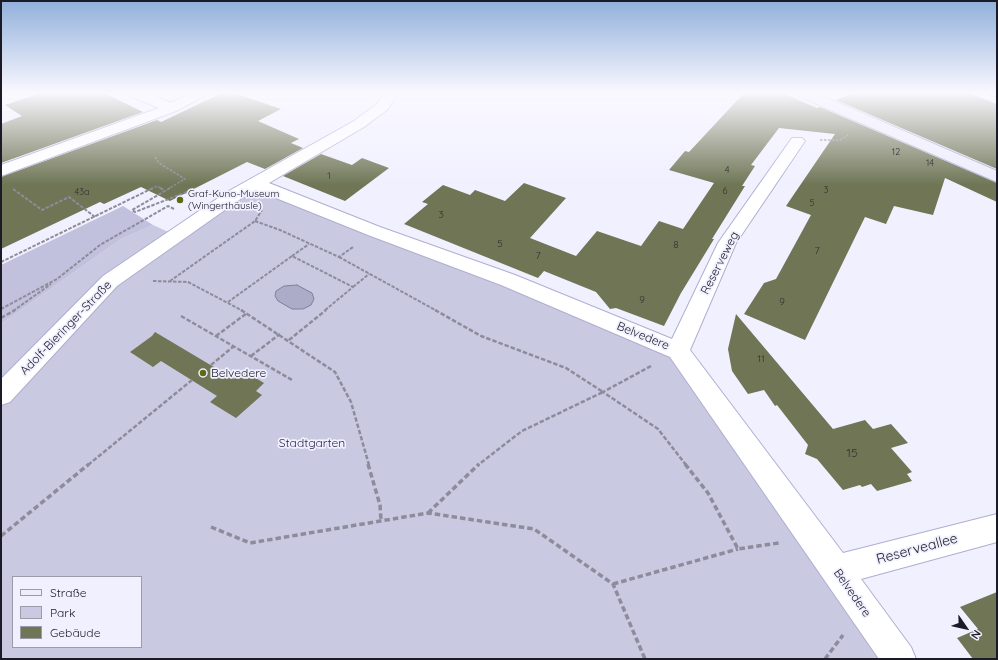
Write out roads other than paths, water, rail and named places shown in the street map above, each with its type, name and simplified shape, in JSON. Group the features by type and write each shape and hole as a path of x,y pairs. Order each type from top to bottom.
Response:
{"main road":[{"path":"872,123 997,177"}],"street":[{"path":"1,172 131,123"},
{"name":"Adolf-Bieringer-Straße","path":"1,396 110,281 233,196 264,186 361,123"},
{"name":"Reserveweg","path":"678,351 727,243 797,141"},
{"name":"Belvedere","path":"264,186 374,231 508,280 678,351 814,538 899,659"},
{"name":"Reserveallee","path":"836,570 997,528"}],"place":[{"name":"Graf-Kuno-Museum (Wingerthäusle)","path":"180,200"},
{"name":"Belvedere","path":"203,373"}],"park label":[{"name":"Stadtgarten","path":"312,443"}]}
